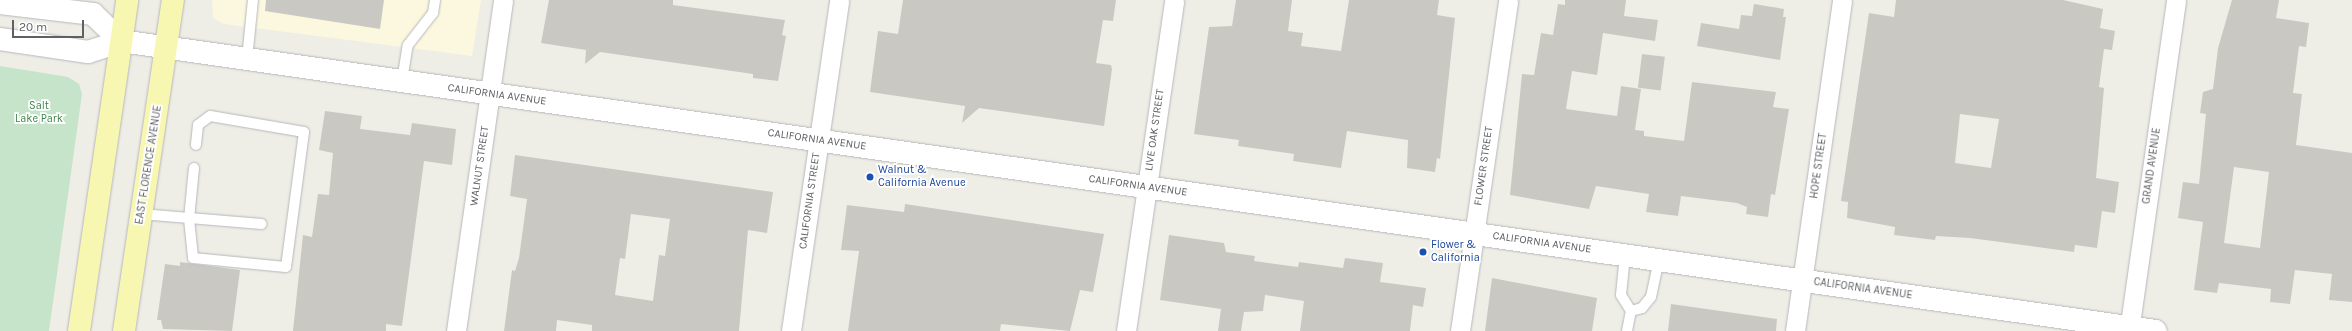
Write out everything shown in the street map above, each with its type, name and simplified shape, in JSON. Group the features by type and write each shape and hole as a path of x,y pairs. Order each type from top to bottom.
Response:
{"main road":[{"path":"79,331 127,0"},
{"name":"EAST FLORENCE AVENUE","path":"124,331 173,0"}],"street":[{"name":"WALNUT STREET","path":"456,331 503,0"},
{"name":"CALIFORNIA STREET","path":"792,331 839,0"},
{"name":"LIVE OAK STREET","path":"1126,331 1174,0"},
{"name":"FLOWER STREET","path":"1460,331 1508,0"},
{"name":"HOPE STREET","path":"1795,331 1842,0"},
{"name":"GRAND AVENUE","path":"2129,329 2176,0"},
{"path":"0,3 93,14 121,41 88,52 0,39"},
{"name":"CALIFORNIA AVENUE","path":"121,41 1625,255 2129,329 2155,331"}],"lane":[{"path":"247,59 254,0"},
{"path":"402,81 408,45 433,13 436,0"},
{"path":"194,168 189,219 193,258 286,267 304,132 210,116 198,125 196,145"},
{"path":"141,214 262,224"},
{"path":"1625,255 1621,295 1631,311 1627,331"},
{"path":"1631,311 1642,308 1651,297 1659,260"}],"shaded area":[{"path":"212,0 481,0 472,56 224,24 213,18"}],"green space":[{"name":"Salt Lake Park","path":"0,66 68,77 79,84 82,94 49,331 0,331"}],"building":[{"path":"266,0 384,0 380,29 265,11"},
{"path":"549,0 673,0 673,5 785,20 782,35 786,36 778,81 753,78 753,74 600,52 585,64 586,50 541,43"},
{"path":"903,0 1116,0 1113,21 1103,20 1096,63 1111,65 1112,69 1104,126 979,108 962,123 965,106 870,92 878,31 898,34"},
{"path":"1236,0 1292,0 1288,31 1303,33 1301,46 1341,51 1349,0 1439,0 1437,15 1455,18 1440,159 1437,158 1435,172 1407,168 1408,140 1347,131 1341,168 1293,161 1294,154 1238,146 1239,140 1194,134 1209,27 1232,26"},
{"path":"1565,0 1626,0 1624,16 1658,20 1655,41 1603,33 1597,75 1572,71 1566,109 1617,116 1621,86 1641,89 1635,130 1644,131 1644,136 1684,141 1692,82 1776,92 1773,107 1789,109 1775,195 1771,194 1768,217 1746,214 1747,207 1737,203 1681,196 1678,216 1646,212 1649,194 1596,186 1589,209 1510,195 1522,74 1534,75 1541,33 1553,35 1558,4 1565,5"},
{"path":"1896,0 2063,0 2103,9 2100,28 2115,31 2112,50 2104,49 2099,87 2104,88 2096,178 2119,182 2115,213 2102,211 2097,248 2075,245 2074,252 1970,238 1936,236 1935,240 1894,235 1895,227 1847,218 1848,202 1841,201 1869,13 1894,17","holes":["1960,114 1999,119 1991,168 1955,163"]},
{"path":"2232,0 2279,0 2276,18 2309,23 2306,47 2299,46 2293,93 2302,94 2296,145 2352,153 2352,302 2329,300 2332,274 2295,270 2290,304 2270,302 2271,289 2219,283 2217,293 2194,290 2203,222 2178,218 2183,182 2199,184 2206,114 2200,113 2203,92 2213,89 2218,48","holes":["2234,167 2269,172 2260,248 2224,243"]},
{"path":"1754,4 1784,9 1783,17 1786,17 1780,60 1697,46 1701,23 1739,29 1741,15 1752,16"},
{"path":"1642,54 1665,57 1661,91 1638,88"},
{"path":"325,111 362,116 360,129 410,135 412,123 456,129 452,165 424,161 402,326 386,324 386,331 293,331 303,235 312,237 318,194 329,195 333,153 319,150"},
{"path":"515,155 773,192 767,233 748,230 739,331 592,331 592,325 557,320 556,331 504,331 512,270 515,271 519,258 527,199 510,196","holes":["631,214 670,219 665,256 659,255 653,301 615,295 620,258 625,259"]},
{"path":"905,204 1104,234 1093,292 1080,290 1070,331 1001,324 1000,331 848,331 859,251 841,250 847,205 904,212"},
{"path":"1169,235 1224,243 1226,252 1255,256 1254,261 1298,267 1299,262 1343,268 1345,258 1383,263 1380,282 1426,288 1423,307 1413,305 1410,331 1300,331 1304,301 1265,295 1263,311 1244,312 1241,331 1218,331 1221,309 1160,300"},
{"path":"180,262 240,270 232,331 163,329 161,320 157,320 165,264 180,266"},
{"path":"1492,278 1597,298 1592,331 1485,331"},
{"path":"1671,304 1777,319 1776,331 1668,331"}],"place":[{"name":"Walnut & California Avenue","path":"870,177"},
{"name":"Flower & California","path":"1423,252"}]}
